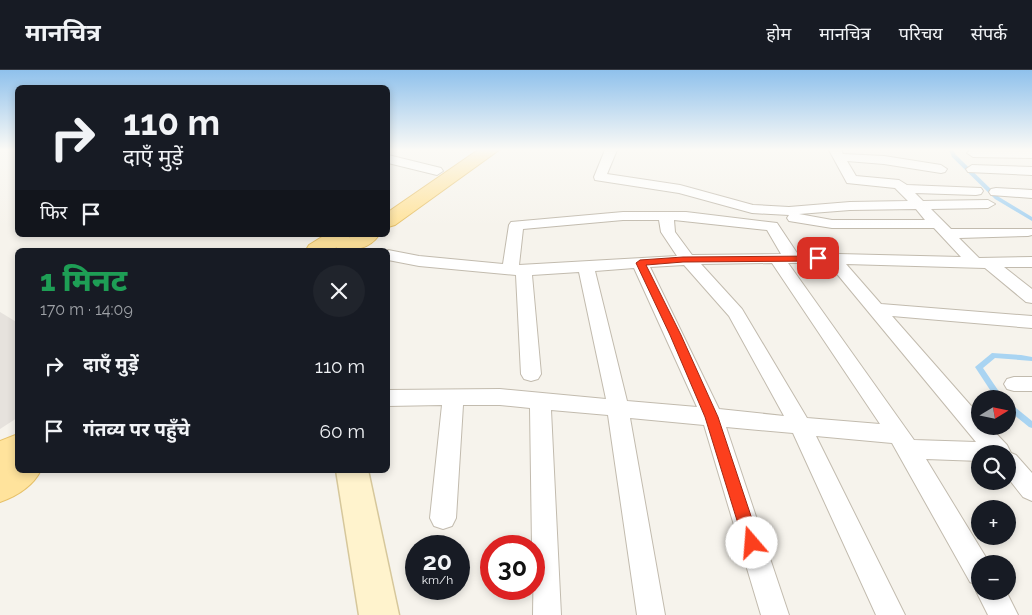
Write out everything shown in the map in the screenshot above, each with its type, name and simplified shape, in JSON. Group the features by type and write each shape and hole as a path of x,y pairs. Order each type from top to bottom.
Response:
{"main road":[{"path":"390,203 430,175"},
{"path":"390,220 453,175"},
{"path":"339,246 363,237"},
{"path":"0,458 15,449"},
{"path":"0,488 20,473"}],"street":[{"path":"601,175 600,177 680,189 752,209 789,211 850,206 988,204"},
{"path":"849,175 852,180 899,184 942,229 981,262 1032,298"},
{"path":"904,189 976,192"},
{"path":"996,192 1032,194"},
{"path":"789,211 793,218 832,224 1028,232"},
{"path":"531,374 517,270 516,225 623,216 686,216 772,226 784,258 904,442 971,557"},
{"path":"666,216 668,232 688,260 736,313 800,425 891,615"},
{"path":"390,256 419,262 517,270 688,260 784,258 1032,262"},
{"path":"834,259 993,445"},
{"path":"640,263 712,417 775,615"},
{"path":"586,267 618,408 651,615"},
{"path":"876,309 1032,322"},
{"path":"390,398 500,396 800,425 971,452"},
{"path":"443,518 453,397"},
{"path":"540,400 547,615"},
{"path":"1016,472 1032,490"},
{"path":"353,473 379,615"},
{"path":"995,600 1004,615"}],"shaded area":[{"path":"0,312 15,321 15,419 0,429"}],"waterway":[{"path":"974,175 997,198 1032,219"},
{"path":"994,390 979,367 994,355 1032,359"},
{"path":"1016,412 1032,425"}],"route":[{"path":"752,543 712,417 640,263 683,260 818,258"}]}
